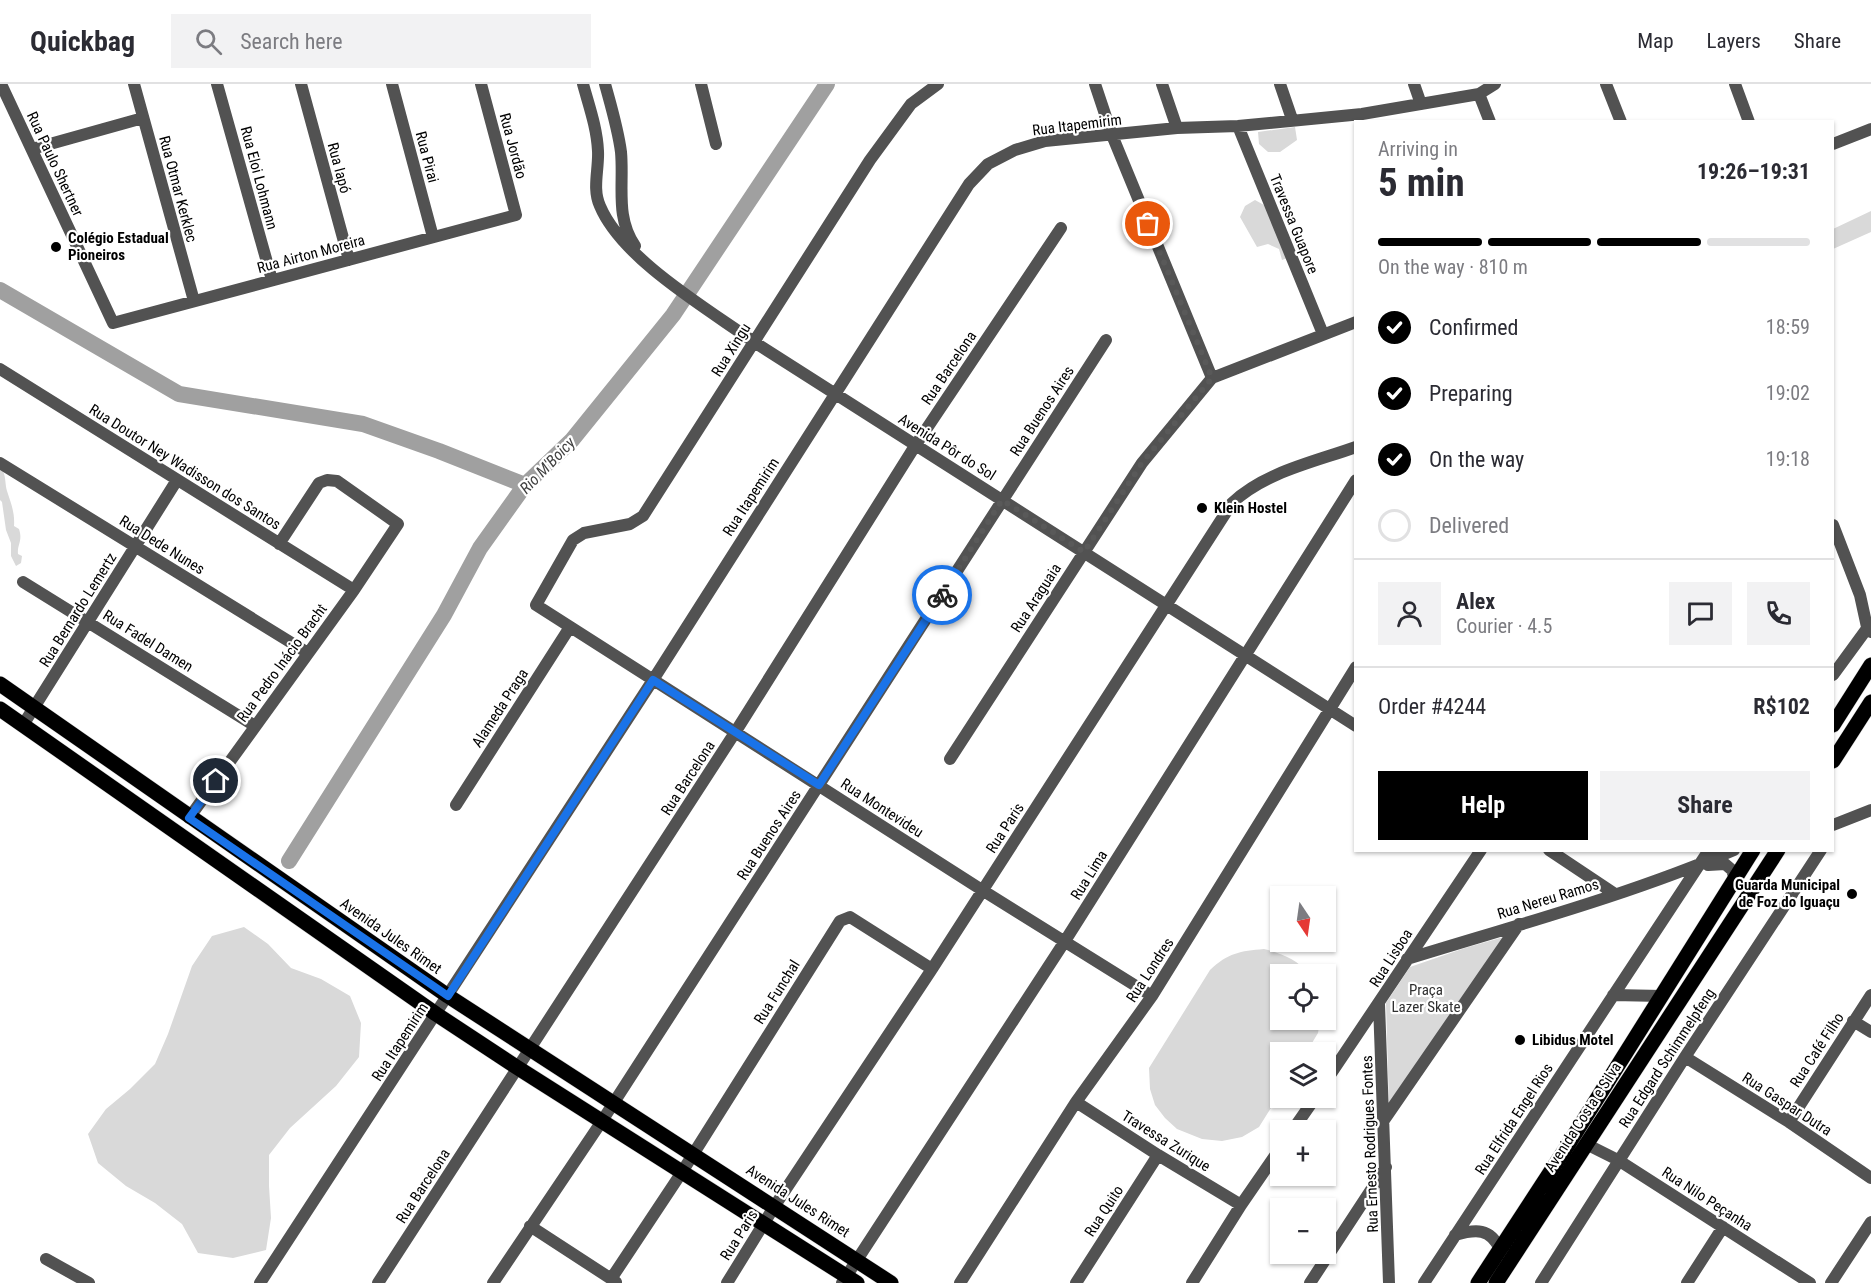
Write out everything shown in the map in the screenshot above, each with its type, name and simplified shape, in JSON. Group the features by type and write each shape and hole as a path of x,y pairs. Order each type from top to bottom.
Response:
{"main road":[{"path":"1834,723 1871,665"},
{"name":"Avenida Jules Rimet","path":"0,684 189,818 448,996 891,1283"},
{"path":"1834,759 1871,702"},
{"path":"0,709 436,1014 764,1224 848,1281"},
{"name":"Avenida Costa e Silva","path":"1478,1283 1752,852"},
{"name":"Avenida Costa e Silva","path":"1496,1283 1778,852"}],"street":[{"name":"Rua Paulo Shertner","path":"1,84 113,323"},
{"name":"Rua Otmar Kerklec","path":"134,84 194,301"},
{"name":"Rua Eloi Lohmann","path":"218,84 272,280"},
{"name":"Rua Iapó","path":"300,84 348,260"},
{"name":"Rua Pirai","path":"392,84 433,237"},
{"name":"Rua Jordão","path":"481,84 516,215"},
{"path":"583,84 594,124 598,153 596,174 599,206 611,203 620,195"},
{"name":"Avenida Pôr do Sol","path":"605,84 621,152 620,195 623,222 629,237 648,264"},
{"path":"701,84 716,144"},
{"name":"Rua Xingu","path":"536,604 573,540 584,533 630,524 643,516 870,160 911,104 938,84"},
{"path":"1095,84 1112,135 1212,378"},
{"path":"1162,84 1177,128"},
{"path":"1280,84 1292,119"},
{"path":"1414,84 1421,104"},
{"name":"Rua Itapemirim","path":"260,1283 653,680 969,184 988,164 1015,150 1045,141 1177,128 1238,126 1292,119 1364,118 1421,104 1479,94 1495,84"},
{"path":"1606,84 1620,120"},
{"path":"1735,84 1748,120"},
{"path":"1479,94 1489,120"},
{"path":"32,149 143,118"},
{"name":"Travessa Guapore","path":"1238,126 1323,334"},
{"path":"1834,144 1871,129"},
{"path":"598,153 621,152"},
{"name":"Avenida Pôr do Sol","path":"599,206 627,245 648,264 754,342 1354,725"},
{"name":"Rua Airton Moreira","path":"113,323 516,215"},
{"name":"Rua Barcelona","path":"378,1283 736,731 915,446 1060,228"},
{"name":"Rua Araguaia","path":"950,759 1142,463 1212,378 1354,323"},
{"name":"Rua Buenos Aires","path":"493,1283 614,1104 1106,340"},
{"name":"Rua Doutor Ney Wadisson dos Santos","path":"0,369 354,590"},
{"name":"Rua Paris","path":"727,1283 774,1207 932,969 1232,503 1247,489 1267,479 1354,448"},
{"name":"Rua Dede Nunes","path":"0,463 308,653"},
{"name":"Rua Bernardo Lemertz","path":"23,725 177,480"},
{"name":"Rua Pedro Inácio Bracht","path":"189,818 354,590 398,524 337,482 327,480 319,483 279,544"},
{"name":"Rua Lima","path":"848,1281 856,1260 1065,941 1354,483"},
{"path":"1834,528 1860,594 1870,627 1834,674"},
{"name":"Rua Fadel Damen","path":"23,582 255,726"},
{"path":"1860,594 1871,603"},
{"name":"Rua Montevideu","path":"536,604 982,890 1152,996"},
{"name":"Alameda Praga","path":"456,805 570,627"},
{"name":"Rua Londres","path":"960,1283 1076,1102 1152,996 1354,670"},
{"path":"1835,825 1871,810"},
{"name":"Rua Lisboa","path":"1336,1066 1480,852"},
{"path":"1552,852 1615,894"},
{"name":"Rua Elfrida Engel Rios","path":"1424,1283 1708,852"},
{"path":"1698,866 1730,852"},
{"name":"Rua Edgard Schimmelpfeng","path":"1541,1283 1618,1160 1820,852"},
{"path":"1698,866 1725,864 1732,870 1735,879"},
{"name":"Rua Nereu Ramos","path":"1407,959 1698,866"},
{"name":"Rua Funchal","path":"614,1281 840,921 850,917 932,969"},
{"path":"1384,1120 1519,924"},
{"path":"1613,995 1662,996"},
{"name":"Rua Café Filho","path":"1789,1122 1871,995"},
{"name":"Rua Ernesto Rodrigues Fontes","path":"1379,1004 1389,1283"},
{"path":"1853,1021 1871,1032"},
{"name":"Rua Gaspar Dutra","path":"1685,1057 1789,1122 1871,1178"},
{"name":"Travessa Zurique","path":"1076,1102 1241,1205"},
{"name":"Rua Nilo Peçanha","path":"1586,1144 1618,1160 1810,1283"},
{"name":"Rua Quito","path":"1076,1283 1158,1155"},
{"path":"1192,1283 1270,1163"},
{"path":"1310,1283 1386,1167"},
{"path":"1831,1283 1871,1222"},
{"path":"530,1226 614,1281"},
{"path":"1687,1283 1723,1227"},
{"path":"1455,1236 1470,1231 1486,1233 1495,1238 1500,1249"},
{"path":"46,1259 89,1283"}],"green space":[{"path":"1295,127 1297,140 1280,152 1268,152 1259,144 1258,132"},
{"path":"1255,200 1264,205 1293,256 1282,260 1279,249 1268,244 1257,247 1240,217 1245,206"},
{"path":"1871,211 1871,232 1834,249 1834,229"},
{"path":"0,470 5,476 14,526 19,529 20,533 18,554 22,556 21,563 16,566 11,556 11,543 0,500"},
{"path":"244,927 268,944 291,968 321,979 350,996 361,1023 359,1057 336,1086 290,1128 269,1155 271,1218 266,1250 233,1258 198,1253 182,1224 155,1203 126,1186 98,1163 88,1134 106,1109 155,1064 192,966 212,936"},
{"name":"Praça Lazer Skate","path":"1507,936 1389,1107 1386,1003 1410,967"},
{"path":"1264,949 1298,964 1270,964 1270,1030 1318,1030 1318,1033 1313,1042 1270,1042 1271,1108 1259,1127 1242,1137 1222,1141 1202,1139 1177,1129 1155,1105 1150,1089 1149,1068 1210,970 1235,954"}],"waterway":[{"name":"Rio M'Boicy","path":"289,861 444,615 480,548 525,485 572,440 673,315 827,84"},
{"path":"0,290 179,394 363,424 525,485"}],"way so far":[{"path":"942,595 1002,500 1084,552 1142,463 1212,378 1148,224"}],"place":[{"name":"Colégio Estadual Pioneiros","path":"56,247"},
{"name":"Klein Hostel","path":"1202,508"},
{"name":"Guarda Municipal de Foz do Iguaçu","path":"1852,894"},
{"name":"Libidus Motel","path":"1520,1040"}],"route":[{"path":"216,781 189,818 448,996 653,680 819,785 942,595"}]}
